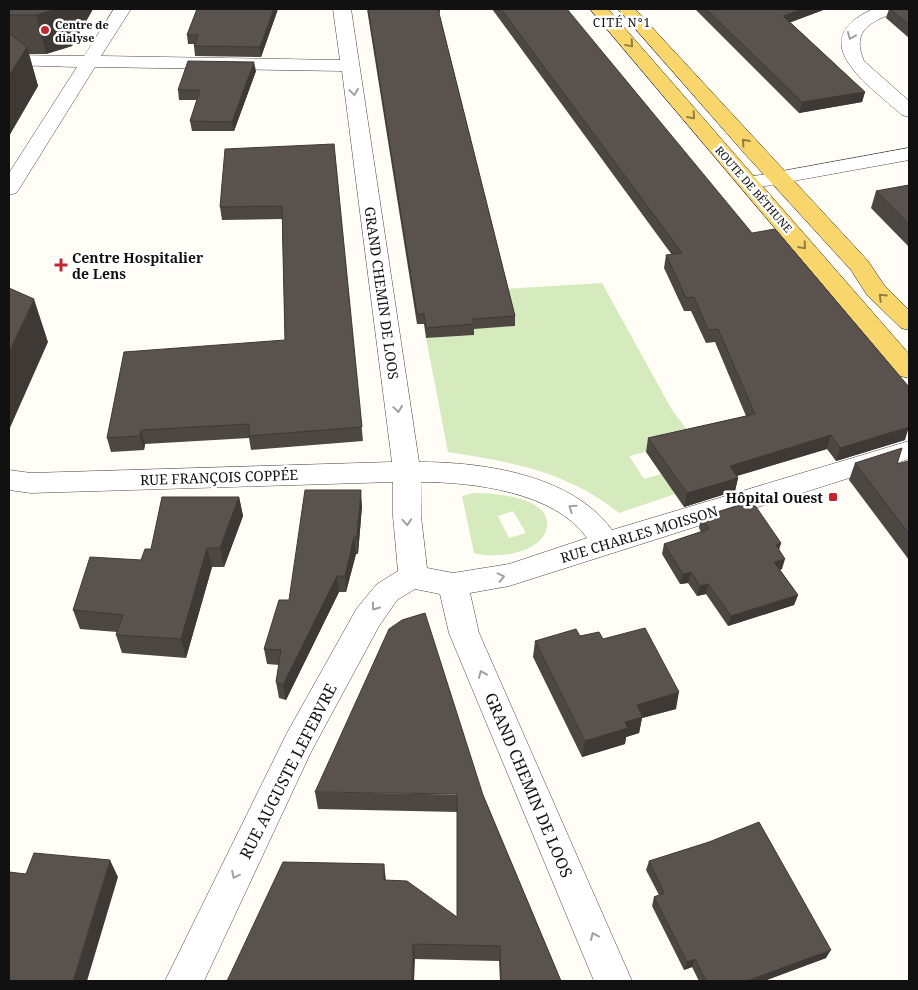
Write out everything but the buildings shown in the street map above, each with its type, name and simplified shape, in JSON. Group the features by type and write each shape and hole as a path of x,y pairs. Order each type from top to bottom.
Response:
{"main road":[{"name":"ROUTE DE BÉTHUNE","path":"600,9 909,370"},
{"name":"ROUTE DE BÉTHUNE","path":"626,9 860,266 875,290 909,323"}],"street":[{"path":"9,189 122,9"},
{"name":"GRAND CHEMIN DE LOOS","path":"342,9 407,473 407,516 413,578"},
{"path":"889,9 874,14 856,26 848,42 850,52 856,63 909,111"},
{"path":"9,60 351,66"},
{"path":"749,183 909,154"},
{"name":"RUE CHARLES MOISSON","path":"453,585 509,575 606,543 909,450"},
{"name":"RUE FRANÇOIS COPPÉE","path":"16,485 368,472 445,472 487,476 515,482 570,506 591,522 606,543"},
{"path":"413,578 453,585"},
{"name":"RUE AUGUSTE LEFEBVRE","path":"184,981 299,742 368,617 387,592 397,584 413,578"},
{"name":"GRAND CHEMIN DE LOOS","path":"453,585 464,633 613,981"}],"green space":[{"path":"602,283 672,410 695,440 629,456 644,479 661,474 675,494 619,513 579,487 559,478 516,465 448,452 426,338 473,335 472,328 514,326 505,289"},
{"path":"473,493 492,494 528,501 544,513 547,522 545,533 539,541 519,552 494,555 474,553 462,496","holes":["513,511 526,533 509,538 498,516"]}],"place":[{"name":"Centre de dialyse","path":"45,30"},
{"name":"Centre Hospitalier de Lens","path":"61,265"},
{"name":"Hôpital Ouest","path":"833,497"}],"district":[{"name":"CITÉ N°1","path":"622,22"}]}
